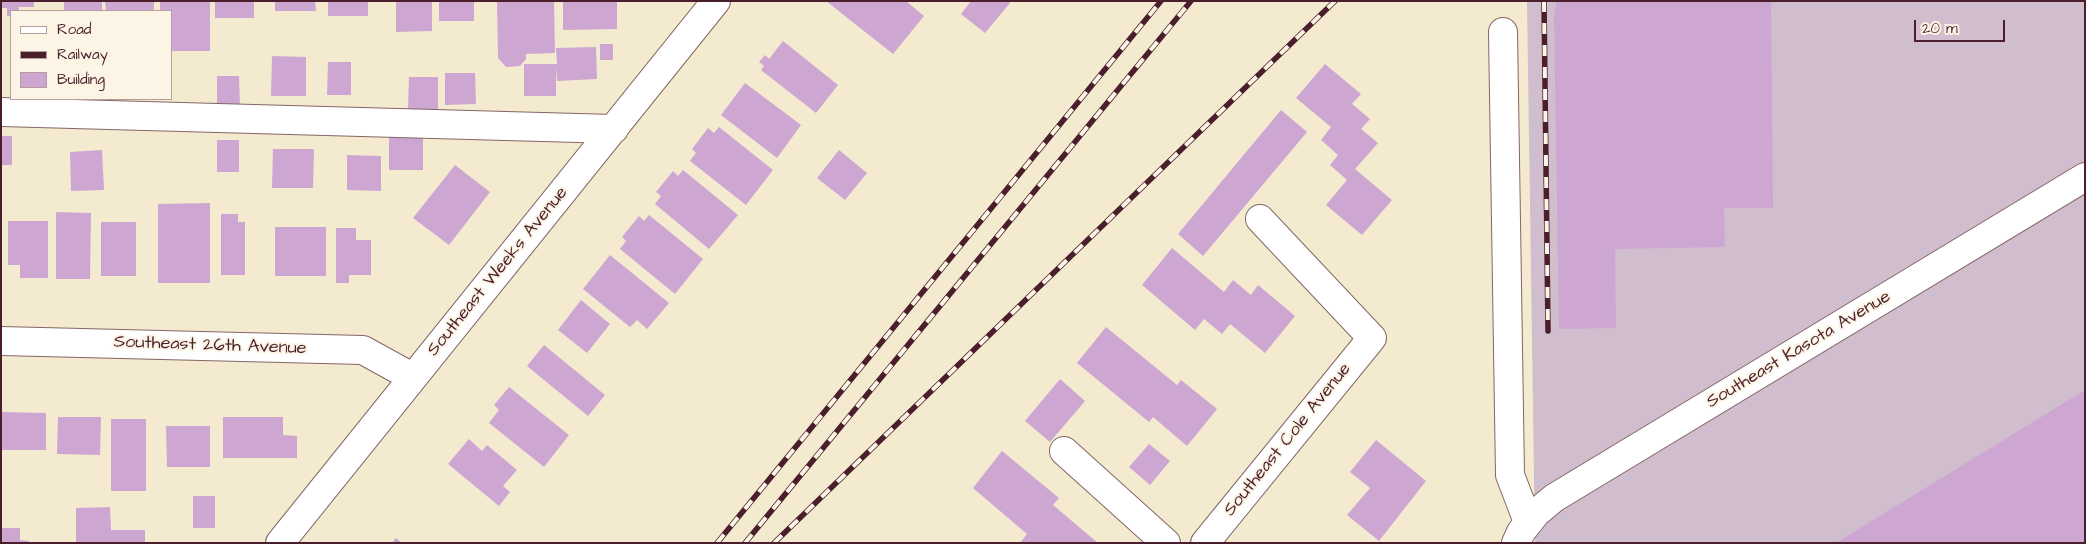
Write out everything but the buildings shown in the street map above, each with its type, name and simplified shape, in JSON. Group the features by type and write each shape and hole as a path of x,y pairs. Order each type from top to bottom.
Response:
{"street":[{"name":"Southeast Weeks Avenue","path":"280,543 716,1"},
{"path":"1503,32 1510,474 1522,532"},
{"path":"1,112 614,129"},
{"name":"Southeast Kasota Avenue","path":"1522,532 1536,513 1554,498 2085,176"},
{"name":"Southeast Cole Avenue","path":"1205,543 1372,338 1260,219"},
{"name":"Southeast 26th Avenue","path":"1,341 362,350 412,377"},
{"path":"1064,451 1166,543"}],"shaded area":[{"path":"1527,1 2085,1 2085,543 1535,543"}],"railway":[{"path":"717,543 1161,1"},
{"path":"745,543 1191,1"},
{"path":"774,543 1335,1"},
{"path":"1544,1 1548,331"}]}
